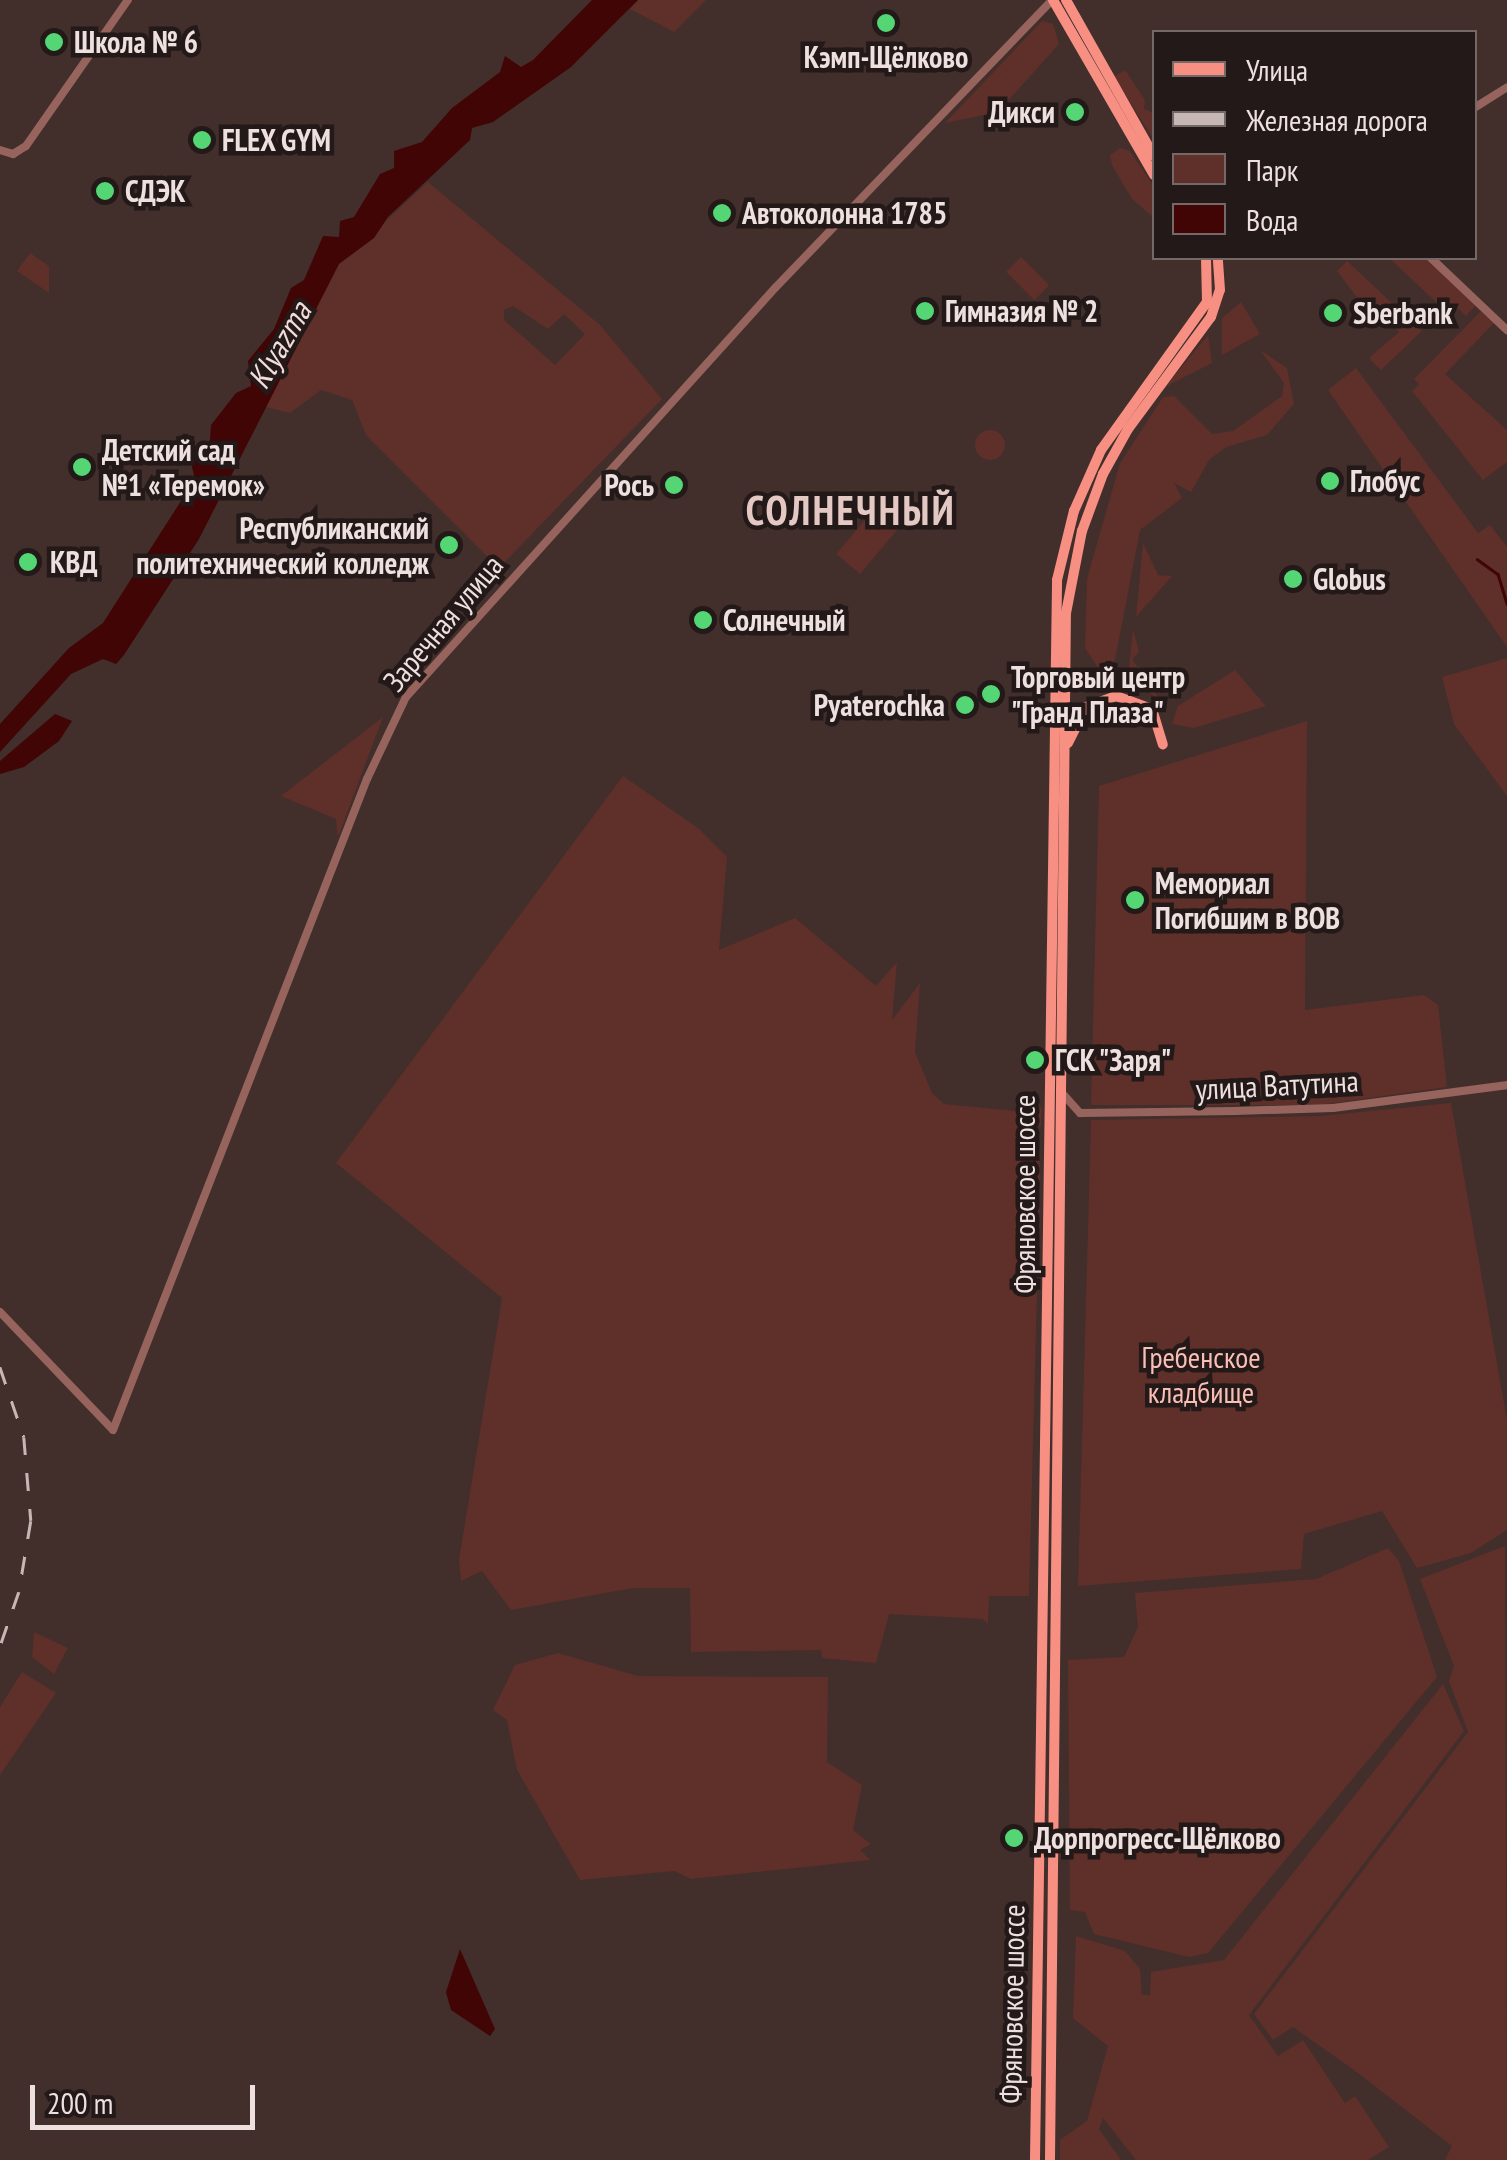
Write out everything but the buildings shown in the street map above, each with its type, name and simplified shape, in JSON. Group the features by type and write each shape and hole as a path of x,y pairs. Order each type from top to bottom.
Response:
{"main road":[{"path":"1052,0 1152,171"},
{"path":"1066,0 1152,152"},
{"name":"Фряновское шоссе","path":"1035,2160 1057,580 1074,511 1101,450 1198,320 1210,270 1207,260"},
{"name":"Фряновское шоссе","path":"1050,2160 1066,612 1082,531 1121,440 1208,322 1220,290 1218,260"},
{"path":"1063,774 1078,716 1103,697 1147,704 1163,744"}],"street":[{"path":"0,150 12,154 26,146 128,0"},
{"name":"Заречная улица","path":"0,1312 113,1430 368,779 406,697 776,287 1052,0"},
{"path":"1477,106 1507,87"},
{"path":"1433,260 1507,330"},
{"name":"улица Ватутина","path":"1080,1112 1332,1108 1507,1086"},
{"path":"1060,1089 1080,1112 1061,1126"}],"green space":[{"path":"638,0 706,0 674,32 630,9"},
{"path":"1042,21 1053,24 1059,44 998,112 945,123"},
{"path":"1125,70 1145,100 1144,109 1152,112 1152,137 1114,77"},
{"path":"1120,148 1130,151 1152,184 1152,216 1132,199 1110,155"},
{"path":"428,182 600,325 662,399 499,568 366,435 352,400 321,390 290,413 262,406 339,264","holes":["513,306 548,329 564,314 585,334 555,365 504,320 504,310"]},
{"path":"30,253 49,266 49,293 17,271"},
{"path":"1021,257 1049,285 1034,300 1006,272"},
{"path":"1391,260 1428,260 1476,305 1466,316 1455,306 1448,313"},
{"path":"1347,261 1422,331 1381,370 1369,358 1399,332 1371,303 1365,308 1337,271"},
{"path":"1241,302 1260,334 1222,355 1222,318"},
{"path":"1481,311 1494,323 1445,374 1507,430 1507,462 1483,480 1412,391 1419,384 1414,379"},
{"path":"1208,335 1212,363 1165,387"},
{"path":"1260,350 1287,368 1294,404 1267,435 1226,447 1209,460 1191,492 1174,483 1182,498 1140,530 1115,660 1101,672 1085,648 1087,579 1120,463 1163,397 1174,396 1212,434 1233,431 1282,396 1284,383"},
{"path":"1356,368 1478,533 1490,525 1507,547 1507,647 1328,390"},
{"path":"990,430 1004,439 1005,445 996,459 990,460 976,451 975,445 984,431"},
{"path":"880,502 904,522 860,574 836,554"},
{"path":"1143,543 1158,575 1172,576 1136,617"},
{"path":"1133,629 1139,652 1132,659 1160,700 1128,678"},
{"path":"1507,658 1507,796 1454,724 1442,677"},
{"path":"1235,670 1266,706 1194,728 1172,724 1178,706"},
{"path":"383,717 338,837 336,819 281,796"},
{"path":"1307,721 1305,1010 1424,995 1438,1005 1447,1087 1319,1105 1091,1105 1099,786"},
{"path":"623,776 698,828 727,857 719,950 795,918 876,986 897,962 892,1020 920,983 915,1052 932,1093 944,1104 1027,1112 1042,1107 1041,1126 1029,1128 1039,1131 1040,1179 1029,1596 989,1596 988,1624 983,1619 889,1614 876,1663 822,1658 821,1650 691,1652 690,1588 633,1588 511,1610 482,1571 461,1581 459,1560 502,1298 336,1163"},
{"name":"Гребенское кладбище","path":"1451,1103 1507,1420 1507,1530 1471,1553 1417,1568 1382,1511 1304,1534 1301,1569 1078,1586 1091,1120 1321,1116"},
{"path":"1505,1546 1507,2160 1445,2160 1452,2146 1358,2073 1293,2027 1273,2040 1254,2014 1468,1732 1449,1681 1454,1666 1420,1579"},
{"path":"1388,1548 1399,1561 1437,1677 1208,1953 1189,1957 1094,1934 1085,1912 1070,1910 1068,1660 1124,1657 1138,1627 1135,1593 1316,1579"},
{"path":"34,1632 68,1648 54,1674 32,1657"},
{"path":"558,1653 638,1676 828,1677 827,1762 862,1785 853,1830 871,1844 860,1850 870,1860 691,1879 674,1871 580,1880 517,1770 507,1720 493,1710 515,1665"},
{"path":"22,1672 56,1693 0,1775 0,1707"},
{"path":"1443,1684 1464,1731 1249,2015 1278,2056 1303,2040 1345,2103 1355,2096 1389,2147 1368,2160 1136,2160 1103,2118 1099,2129 1121,2160 1060,2160 1060,2140 1087,2121 1108,2046 1073,2018 1076,1936 1125,1951 1140,1969 1142,1995 1150,1995 1151,1972 1224,1960"}],"water":[{"name":"Klyazma","path":"592,0 638,0 571,67 493,122 472,128 470,140 388,217 374,238 339,264 199,539 124,655 116,664 103,659 71,674 0,752 0,724 69,648 103,623 195,479 191,463 210,440 211,425 236,393 251,386 248,361 274,329 291,288 304,280 323,236 339,237 340,221 354,217 380,174 394,168 394,151 422,142 452,108 500,72 505,56 521,67 533,60"},
{"path":"55,714 72,721 59,741 24,767 0,774 0,761"},
{"path":"460,1949 495,2029 490,2036 451,2010 446,1992"}],"waterway":[{"path":"1477,559 1498,574 1507,604"}],"railway":[{"path":"0,1367 24,1437 31,1521 19,1592 0,1647"}],"place":[{"name":"Кэмп-Щёлково","path":"886,23"},
{"name":"Школа № 6","path":"54,42"},
{"name":"Дикси","path":"1075,112"},
{"name":"FLEX GYM","path":"202,140"},
{"name":"СДЭК","path":"105,191"},
{"name":"Автоколонна 1785","path":"722,213"},
{"name":"Гимназия № 2","path":"925,311"},
{"name":"Sberbank","path":"1333,313"},
{"name":"Детский сад №1 «Теремок»","path":"82,467"},
{"name":"Глобус","path":"1330,481"},
{"name":"Рось","path":"674,485"},
{"name":"Республиканский политехнический колледж","path":"449,545"},
{"name":"КВД","path":"28,562"},
{"name":"Globus","path":"1293,579"},
{"name":"Солнечный","path":"703,620"},
{"name":"Торговый центр \"Гранд Плаза\"","path":"991,694"},
{"name":"Pyaterochka","path":"965,705"},
{"name":"Мемориал Погибшим в ВОВ","path":"1135,900"},
{"name":"ГСК \"Заря\"","path":"1035,1060"},
{"name":"Дорпрогресс-Щёлково","path":"1014,1838"}],"district":[{"name":"СОЛНЕЧНЫЙ","path":"851,510"}]}
